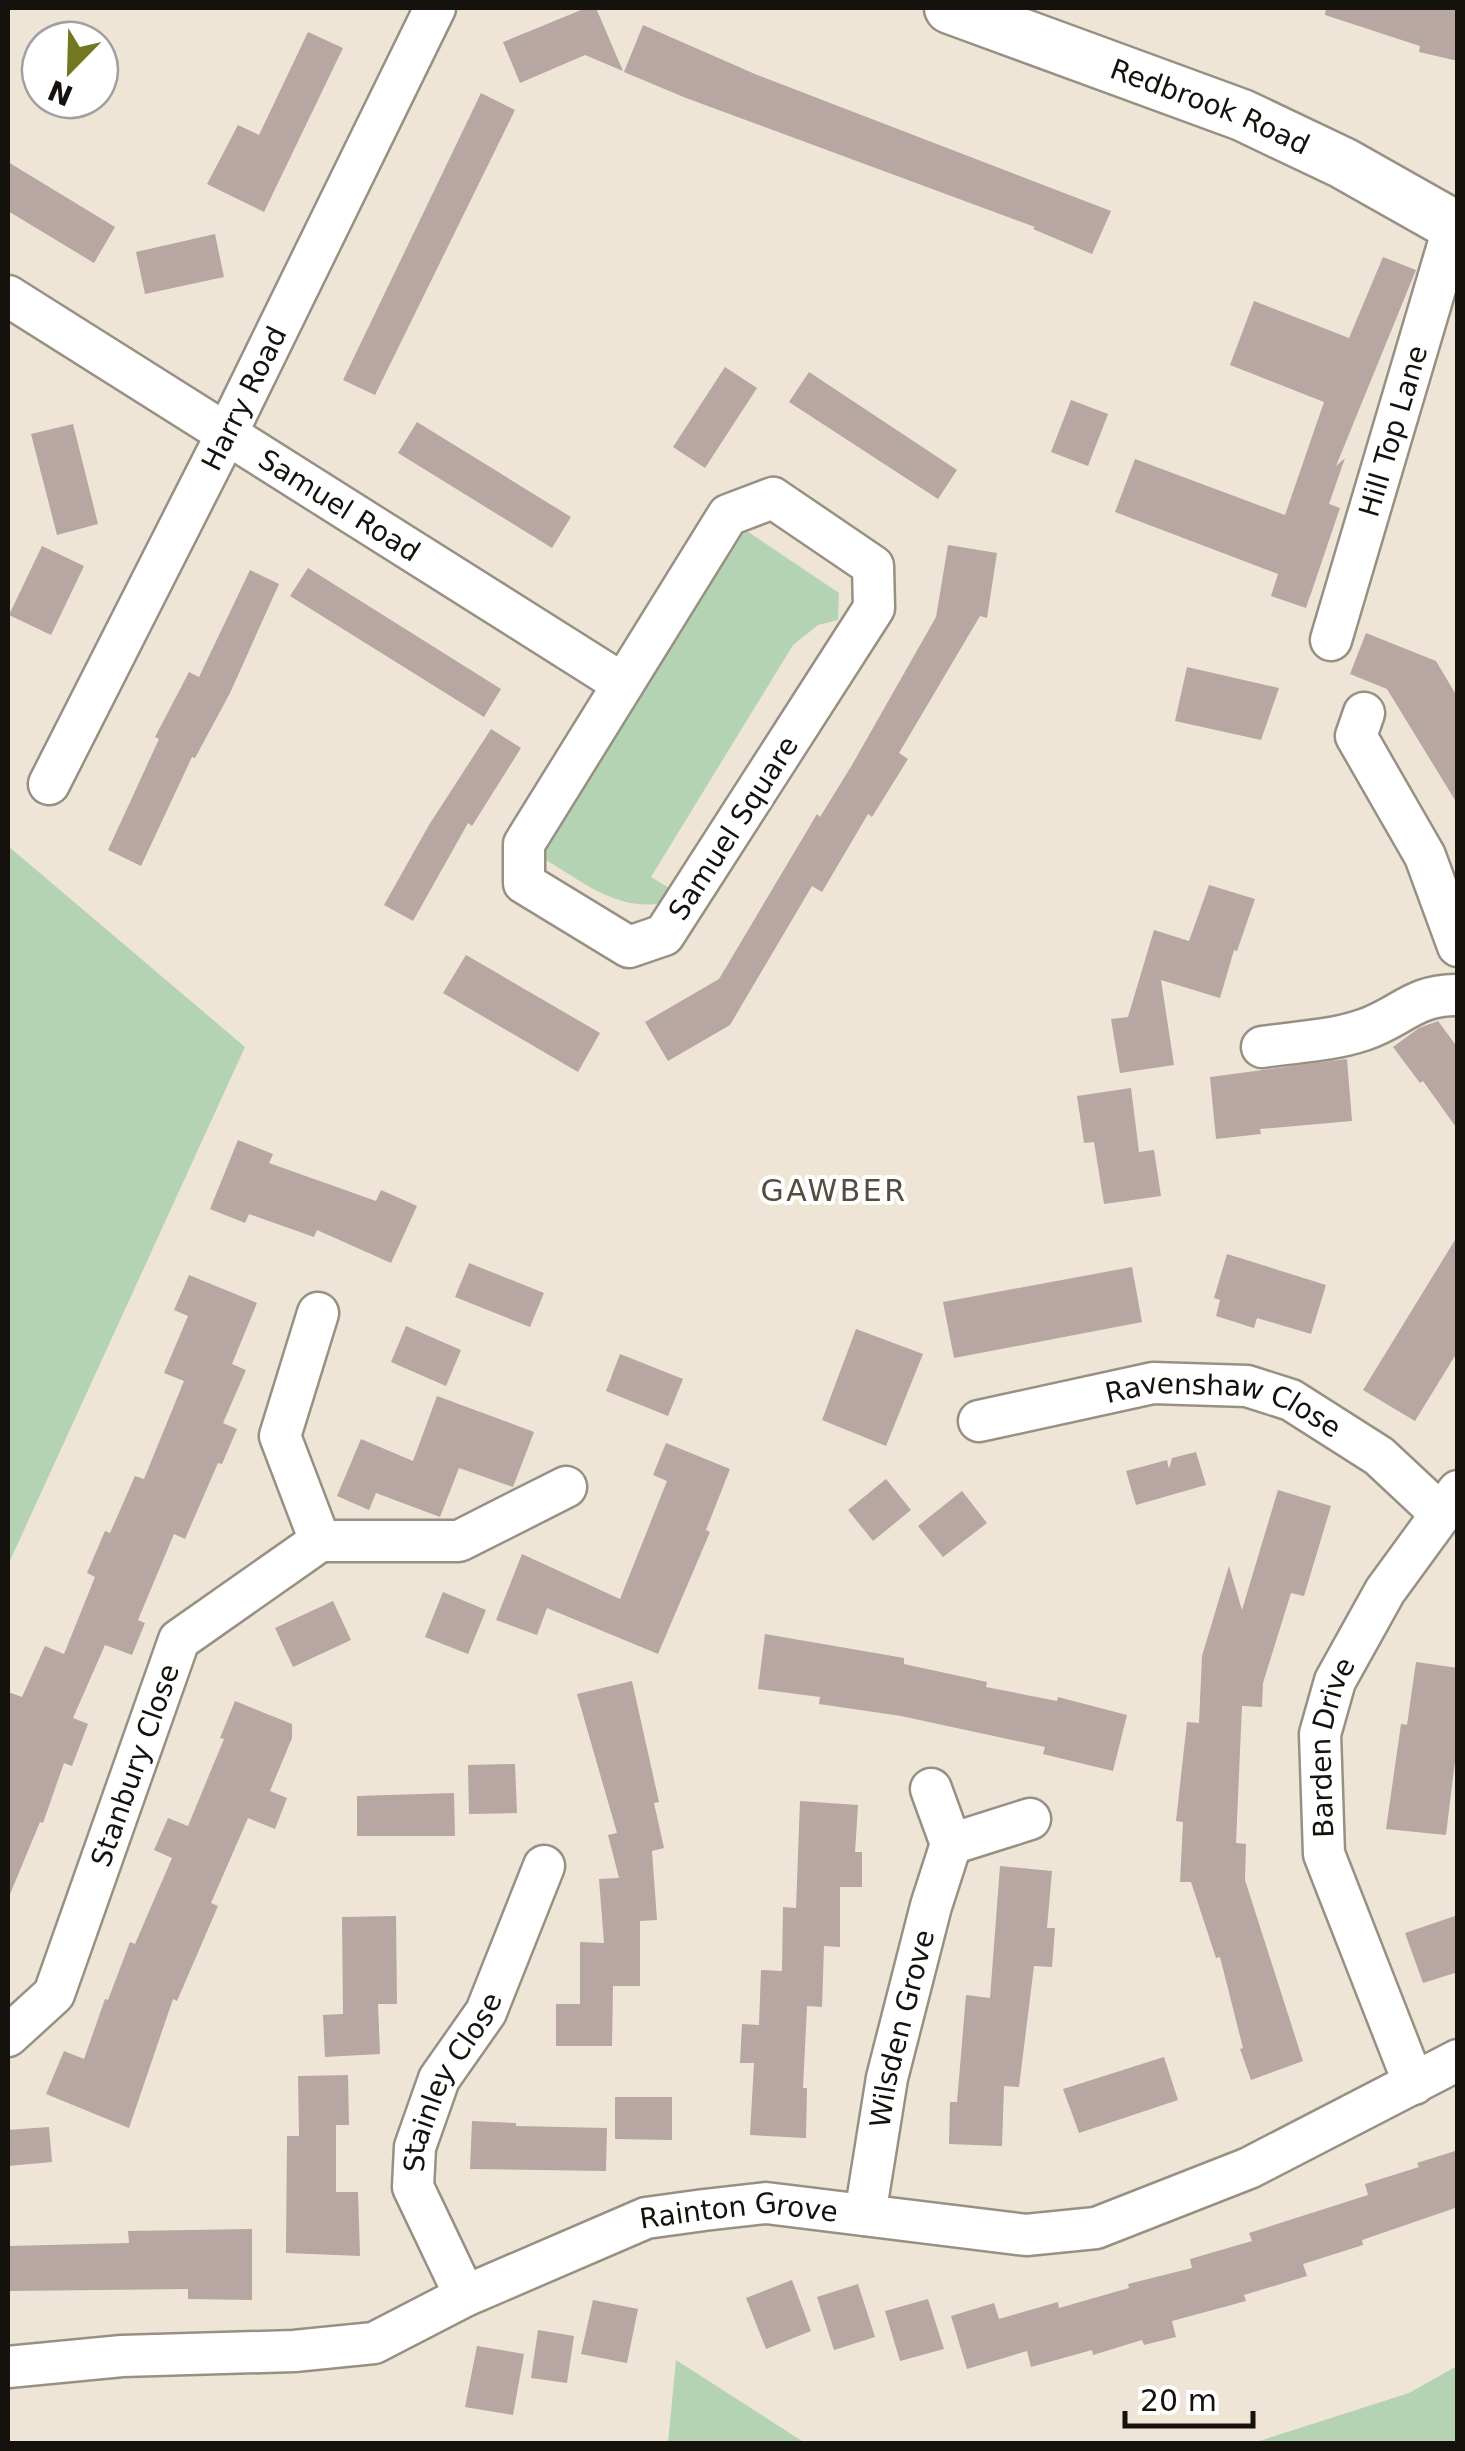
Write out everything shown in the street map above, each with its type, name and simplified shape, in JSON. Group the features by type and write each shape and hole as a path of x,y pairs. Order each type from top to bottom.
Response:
{"street":[{"name":"Harry Road","path":"48,784 226,435 435,8"},
{"name":"Redbrook Road","path":"950,8 1242,115 1343,163 1456,227"},
{"name":"Hill Top Lane","path":"1330,640 1456,227"},
{"name":"Samuel Road","path":"8,296 623,684"},
{"name":"Samuel Square","path":"773,498 873,566 874,608 664,934 629,947 524,883 524,844 623,684 728,515 773,498"},
{"path":"1364,713 1356,736 1425,856 1458,946"},
{"path":"1262,1047 1344,1036 1369,1028 1435,994 1458,995"},
{"path":"318,1313 280,1436 320,1541 459,1542 566,1488"},
{"name":"Ravenshaw Close","path":"979,1421 1154,1383 1247,1386 1290,1400 1449,1502"},
{"name":"Barden Drive","path":"1414,2084 1324,1854 1320,1734 1335,1681 1385,1591 1449,1502"},
{"name":"Stanbury Close","path":"8,2036 54,1994 179,1640 320,1541"},
{"path":"931,1789 951,1844 1030,1819"},
{"name":"Wilsden Grove","path":"865,2215 887,2078 951,1844"},
{"name":"Stainley Close","path":"465,2296 413,2186 415,2147 439,2080 486,2012 544,1866"},
{"name":"Rainton Grove","path":"8,2368 122,2356 294,2351 374,2342 465,2296 646,2218 766,2203 1026,2236 1096,2228 1249,2168 1458,2060"}],"green space":[{"path":"741,527 839,593 838,620 818,625 793,645 651,877 671,889 657,904 613,898 546,860 545,843"},
{"path":"8,846 245,1047 8,1565"},
{"path":"676,2360 805,2443 668,2443"},
{"path":"1457,2366 1457,2443 1253,2443 1409,2393"}],"building":[{"path":"586,8 596,8 623,71 585,55 520,83 503,42"},
{"path":"1326,8 1458,8 1458,61 1419,52 1420,46 1325,15"},
{"path":"643,25 755,74 1111,211 1092,254 1035,227 624,72"},
{"path":"308,32 343,48 264,212 207,184 238,125 259,135"},
{"path":"481,93 515,110 375,395 343,380"},
{"path":"8,162 115,227 94,263 8,211"},
{"path":"215,234 224,277 145,294 136,252"},
{"path":"1383,257 1416,270 1336,466 1345,458 1329,504 1340,508 1306,608 1271,596 1278,574 1115,512 1135,459 1285,515 1324,402 1230,365 1254,301 1349,338"},
{"path":"725,367 757,388 705,468 673,447"},
{"path":"809,372 957,470 938,499 789,402"},
{"path":"1071,400 1108,414 1088,466 1051,452"},
{"path":"417,422 571,517 552,548 398,453"},
{"path":"73,424 98,524 57,535 31,434"},
{"path":"948,545 997,553 987,618 980,616 899,753 908,759 872,817 868,814 822,892 812,886 730,1025 668,1061 645,1022 719,979 817,814 820,817 852,765 936,617"},
{"path":"42,546 84,566 51,635 9,615"},
{"path":"308,568 501,689 484,717 290,596"},
{"path":"250,570 279,584 230,693 195,758 192,757 141,866 108,850 159,739 155,737 189,672 199,677"},
{"path":"1366,633 1436,661 1458,698 1458,805 1387,689 1350,674"},
{"path":"1187,667 1279,688 1261,740 1175,721"},
{"path":"491,729 521,748 472,826 468,823 413,921 384,905 429,825"},
{"path":"1209,885 1255,899 1220,998 1161,980 1174,1065 1120,1073 1111,1019 1128,1017 1154,930 1189,941"},
{"path":"466,955 600,1033 578,1072 443,993"},
{"path":"1438,1021 1458,1048 1458,1130 1393,1047 1419,1028"},
{"path":"1347,1059 1352,1121 1260,1129 1261,1134 1216,1139 1210,1077"},
{"path":"1131,1088 1139,1152 1154,1150 1161,1196 1104,1204 1094,1142 1084,1143 1077,1096"},
{"path":"238,1140 273,1154 269,1163 376,1201 381,1190 417,1206 391,1263 317,1230 314,1237 249,1214 245,1223 210,1209"},
{"path":"1458,1235 1458,1351 1415,1421 1363,1390"},
{"path":"1227,1254 1326,1285 1311,1334 1257,1318 1254,1328 1216,1316 1220,1300 1214,1298"},
{"path":"469,1263 544,1293 530,1327 455,1297"},
{"path":"1132,1267 1142,1322 954,1358 943,1302"},
{"path":"189,1275 257,1303 232,1364 246,1370 223,1423 237,1429 185,1539 174,1534 138,1620 145,1623 132,1655 105,1645 73,1718 88,1724 72,1766 64,1763 43,1823 40,1822 8,1899 8,1692 22,1697 45,1646 64,1654 95,1577 87,1573 105,1531 110,1533 135,1476 144,1479 184,1381 164,1373 188,1316 174,1310"},
{"path":"406,1326 461,1350 446,1386 391,1362"},
{"path":"856,1329 923,1354 886,1446 822,1420"},
{"path":"620,1354 683,1379 668,1416 606,1391"},
{"path":"437,1396 534,1432 513,1487 459,1468 440,1517 376,1493 369,1510 337,1496 361,1439 413,1461"},
{"path":"666,1443 730,1469 706,1530 710,1532 658,1654 547,1608 537,1635 496,1620 522,1554 620,1599 667,1481 653,1475"},
{"path":"1196,1452 1206,1485 1136,1505 1126,1471 1167,1460 1169,1469 1172,1458"},
{"path":"886,1479 911,1510 873,1541 848,1510"},
{"path":"1278,1490 1331,1506 1304,1596 1291,1593 1263,1683 1262,1707 1242,1706 1236,1843 1246,1844 1245,1880 1303,2061 1251,2080 1240,2049 1243,2048 1220,1957 1216,1958 1191,1882 1180,1882 1183,1822 1176,1821 1187,1722 1199,1723 1202,1656 1229,1566 1242,1610"},
{"path":"962,1491 987,1523 943,1557 918,1526"},
{"path":"443,1592 486,1610 468,1654 425,1637"},
{"path":"333,1601 351,1640 293,1667 275,1628"},
{"path":"765,1634 904,1658 904,1664 987,1682 986,1687 1057,1701 1058,1697 1127,1715 1113,1771 1043,1754 1045,1747 901,1716 819,1704 820,1697 758,1689"},
{"path":"1416,1662 1458,1668 1458,1736 1446,1835 1386,1829 1401,1724 1407,1725"},
{"path":"632,1681 659,1802 654,1803 664,1848 652,1851 657,1920 640,1921 640,1986 613,1986 612,2046 556,2046 556,2004 580,2004 580,1942 604,1943 599,1879 619,1878 608,1835 617,1833 577,1694"},
{"path":"235,1701 292,1724 292,1738 270,1791 287,1798 275,1829 248,1818 211,1903 218,1906 177,2001 173,1999 129,2128 46,2094 64,2051 84,2059 105,1999 108,2000 130,1942 135,1944 172,1858 154,1850 168,1818 188,1826 224,1739 220,1738"},
{"path":"515,1764 517,1813 469,1814 468,1765"},
{"path":"454,1793 455,1836 357,1836 357,1796"},
{"path":"800,1801 858,1805 855,1852 862,1852 862,1887 840,1887 840,1947 824,1946 822,2007 807,2006 803,2088 807,2088 806,2138 750,2135 754,2063 740,2063 742,2024 759,2025 761,1970 782,1971 783,1907 796,1908"},
{"path":"1000,1866 1052,1871 1047,1928 1055,1928 1052,1967 1034,1966 1019,2087 1004,2086 1002,2146 949,2144 950,2102 957,2102 966,1995 990,1998"},
{"path":"1458,1915 1458,1972 1423,1983 1405,1933"},
{"path":"396,1916 397,2004 378,2004 380,2054 325,2057 323,2015 343,2014 342,1917"},
{"path":"1164,2057 1178,2100 1079,2133 1063,2089"},
{"path":"348,2075 349,2125 336,2125 336,2192 358,2192 360,2256 286,2253 287,2136 299,2136 298,2076"},
{"path":"615,2097 672,2097 672,2140 615,2139"},
{"path":"472,2121 607,2128 606,2171 470,2169"},
{"path":"49,2127 52,2162 8,2166 8,2130"},
{"path":"1458,2150 1458,2207 1303,2264 1307,2276 1244,2295 1246,2301 1172,2321 1176,2337 1144,2345 1142,2340 1093,2355 1092,2350 1031,2367 1027,2351 967,2369 951,2316 994,2303 999,2319 1058,2302 1059,2308 1129,2288 1128,2284 1192,2268 1190,2259 1252,2241 1249,2233 1368,2195 1365,2184"},
{"path":"252,2229 252,2300 188,2299 188,2289 8,2291 8,2246 129,2243 128,2231"},
{"path":"792,2280 811,2331 766,2349 746,2298"},
{"path":"858,2284 875,2337 834,2350 817,2297"},
{"path":"928,2299 944,2349 900,2361 885,2311"},
{"path":"593,2300 638,2309 627,2363 581,2354"},
{"path":"538,2330 574,2336 567,2383 531,2378"},
{"path":"477,2346 524,2354 513,2415 465,2407"}],"district":[{"name":"GAWBER","path":"834,1191"}]}
